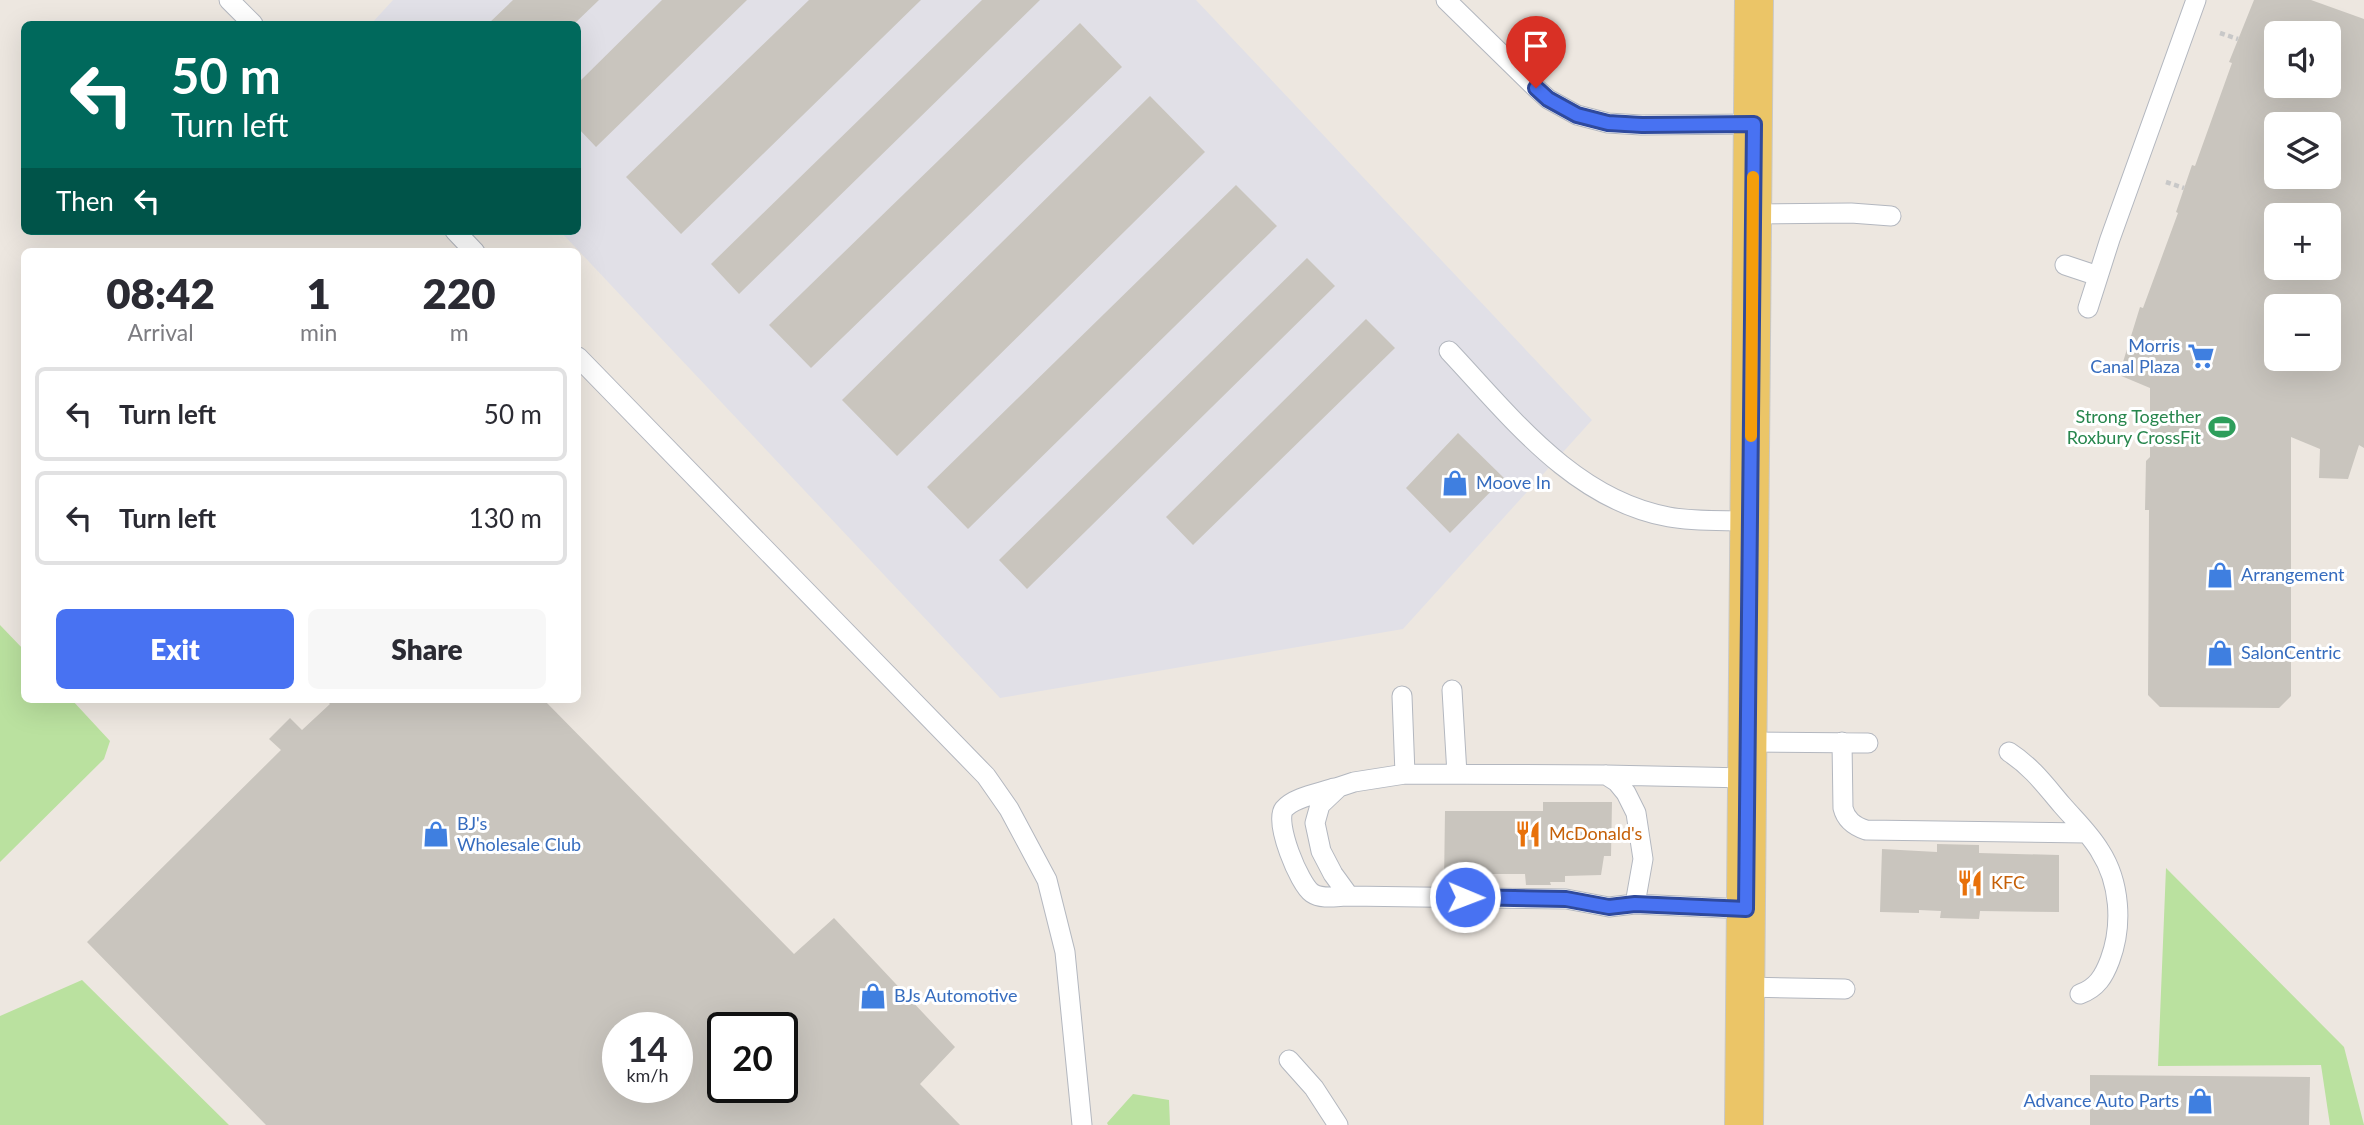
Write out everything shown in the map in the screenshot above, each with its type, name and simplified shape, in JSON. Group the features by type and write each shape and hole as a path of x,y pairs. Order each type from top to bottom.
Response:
{"main road":[{"path":"1744,1125 1754,0"}],"lane":[{"path":"229,0 250,21"},
{"path":"1446,0 1548,99 1577,115 1593,120 1635,125 1754,124"},
{"path":"2088,308 2196,0"},
{"path":"1753,214 1851,213 1892,216"},
{"path":"459,235 471,248"},
{"path":"2064,265 2098,276"},
{"path":"1449,351 1541,449 1595,488 1623,503 1671,518 1750,521"},
{"path":"581,359 986,776 1009,809 1033,850 1046,880 1065,952 1082,1125"},
{"path":"1452,691 1457,774"},
{"path":"1402,696 1405,774"},
{"path":"1842,742 1845,816 1866,830 2086,833"},
{"path":"1746,909 1635,904 1609,907 1566,899 1325,897 1312,894 1304,884 1281,828 1281,817 1284,809 1294,803 1339,787 1405,774 1606,775 1747,760 1842,742 1868,743"},
{"path":"2009,752 2027,764 2099,849 2109,867 2115,887 2117,921 2114,950 2098,984 2090,991 2080,994"},
{"path":"1606,775 1617,782 1626,793 1636,813 1643,859 1635,904"},
{"path":"1339,787 1320,805 1315,824 1321,851 1349,896"},
{"path":"1745,987 1845,989"},
{"path":"1289,1060 1314,1088 1338,1125"}],"path":[{"path":"2220,33 2238,39"},
{"path":"2166,182 2184,188"}],"shaded area":[{"path":"393,0 1196,0 1592,420 1403,629 1000,698 581,253 581,248 576,248 564,235 581,235 581,21 374,21"}],"green space":[{"path":"0,625 21,647 21,703 75,703 110,741 104,759 0,862"},
{"path":"2166,868 2344,1047 2364,1125 2330,1125 2321,1065 2158,1066"},
{"path":"82,980 229,1125 0,1125 0,1016"},
{"path":"1133,1094 1169,1100 1170,1125 1108,1125"}],"building":[{"path":"513,0 599,0 577,21 491,21"},
{"path":"662,0 747,0 596,147 581,131 581,80"},
{"path":"809,0 921,0 681,234 626,177"},
{"path":"982,0 1040,0 739,294 711,264"},
{"name":"Morris Canal Plaza","path":"2254,0 2311,0 2364,19 2364,448 2359,445 2348,479 2319,478 2320,449 2291,437 2291,696 2279,708 2160,707 2148,695 2149,510 2145,510 2146,461 2150,457 2150,388 2119,375 2140,307 2143,308 2178,213 2176,212 2192,165 2195,166 2232,63 2229,62"},
{"path":"1080,23 1122,67 811,368 769,325"},
{"path":"1150,96 1205,152 897,456 842,400"},
{"path":"1236,185 1277,226 968,529 927,487"},
{"path":"1307,258 1335,286 1027,589 999,560"},
{"path":"1366,319 1395,348 1193,545 1166,517"},
{"name":"Moove In","path":"1458,433 1504,478 1450,533 1406,488"},
{"name":"BJ's Wholesale Club","path":"329,703 547,703 794,954 834,918 955,1047 920,1084 960,1125 266,1125 87,942 281,750 269,739 290,718 302,730"},
{"name":"McDonald's","path":"1543,802 1612,802 1611,856 1604,856 1601,875 1565,876 1565,882 1526,885 1525,874 1464,874 1465,884 1444,883 1445,811 1543,811"},
{"name":"KFC","path":"1937,844 1979,845 1979,853 2059,855 2059,912 1980,911 1979,919 1940,918 1941,911 1880,912 1882,849 1937,852"},
{"name":"Advance Auto Parts","path":"2090,1075 2310,1077 2309,1125 2090,1125"}],"slow traffic":[{"path":"1751,436 1753,177"}],"place":[{"name":"Morris Canal Plaza","path":"2201,356"},
{"name":"Strong Together Roxbury CrossFit","path":"2222,427"},
{"name":"Moove In","path":"1455,483"},
{"name":"Arrangement","path":"2220,575"},
{"name":"SalonCentric","path":"2220,653"},
{"name":"BJ's Wholesale Club","path":"436,834"},
{"name":"McDonald's","path":"1528,834"},
{"name":"KFC","path":"1970,883"},
{"name":"BJs Automotive","path":"873,996"},
{"name":"Advance Auto Parts","path":"2200,1101"}],"route":[{"path":"1465,897 1566,899 1609,907 1635,904 1746,909 1754,124 1608,123 1577,115 1548,99 1536,88"}]}
